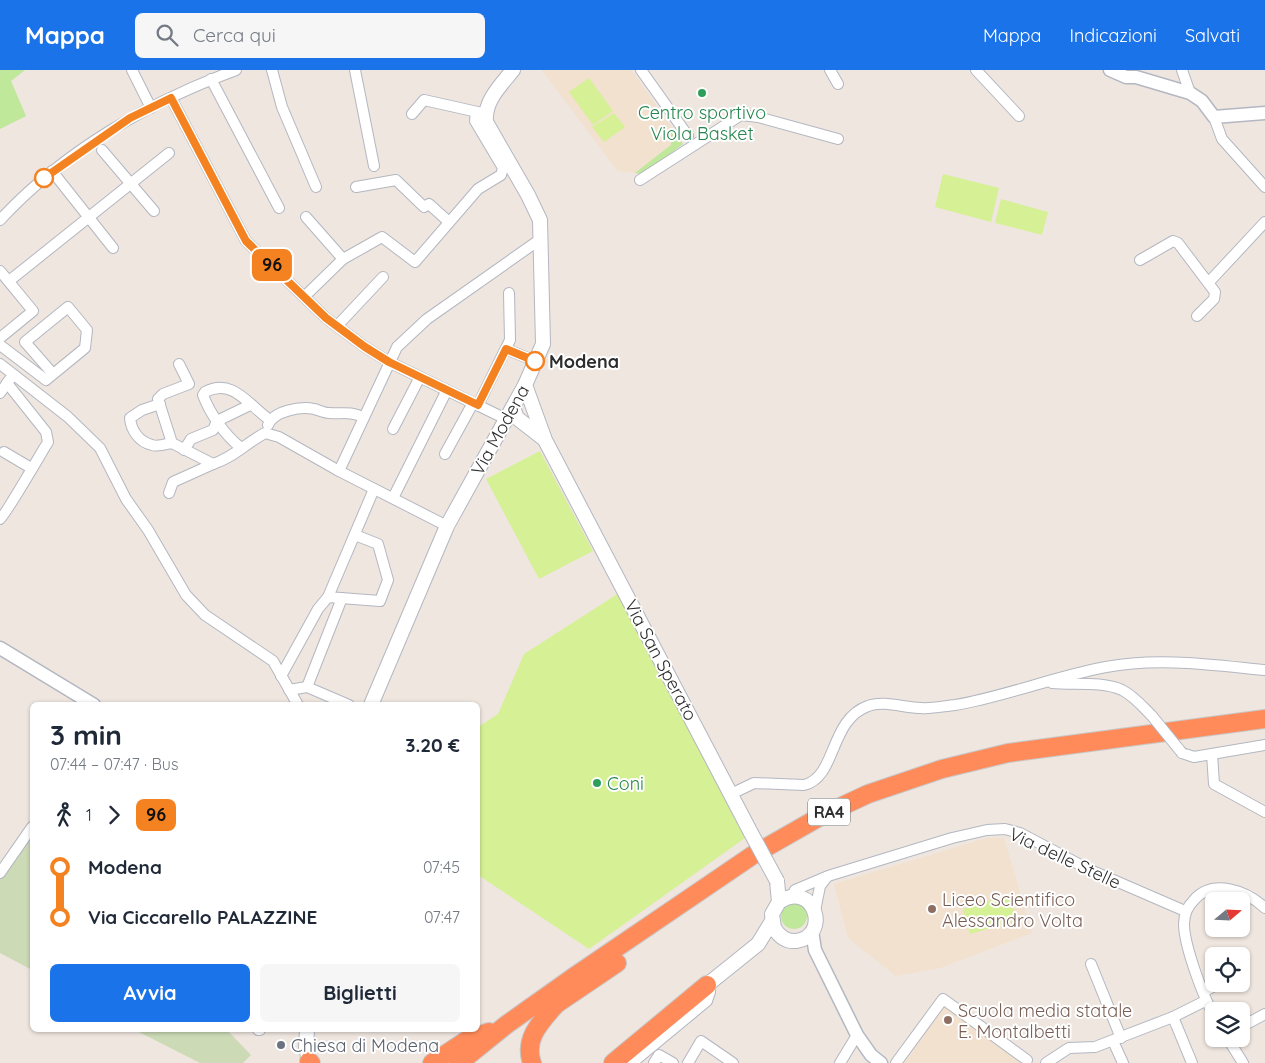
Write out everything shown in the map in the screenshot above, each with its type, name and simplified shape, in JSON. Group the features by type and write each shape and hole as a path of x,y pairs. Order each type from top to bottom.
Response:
{"highway":[{"name":"RA4","path":"459,1063 506,1025 753,855 823,815 868,794 942,769 1008,753 1265,719"},
{"name":"RA4","path":"477,1063 557,1004 755,868 825,827 874,804 943,780 1013,764 1265,732"},
{"path":"613,1063 707,984"},
{"path":"532,1063 529,1045 536,1028 557,1004"},
{"path":"432,1063 468,1040 506,1025"}],"main road":[{"path":"480,113 513,70"},
{"name":"Via Modena","path":"373,702 447,526 526,385 542,344 542,238 540,220 528,195 480,113"},
{"name":"Via San Sperato","path":"526,385 534,413 545,440 785,899"},
{"path":"510,414 534,413"},
{"path":"510,414 545,440"},
{"path":"499,432 526,427"},
{"path":"707,984 758,944 771,938 798,940 812,931 815,924 814,910 805,900 785,899 772,914 774,928 782,938"},
{"path":"758,944 772,921"},
{"path":"307,1032 306,1047 310,1062"}],"street":[{"path":"132,70 151,108"},
{"path":"0,220 52,171 130,118 211,79 236,70"},
{"path":"272,70 282,107 316,187"},
{"path":"354,70 374,166"},
{"path":"641,70 688,136"},
{"path":"830,70 838,84"},
{"path":"976,70 1019,116"},
{"path":"1110,70 1126,77 1133,74 1190,93 1202,100 1214,117 1222,139 1265,187"},
{"path":"1182,70 1190,93"},
{"path":"211,79 279,208"},
{"path":"171,98 246,241 337,326 389,362 475,404 510,414"},
{"path":"306,296 342,259 382,238 415,262 478,189 501,175 503,171 475,121 480,113 424,100 412,114"},
{"path":"1214,117 1265,113"},
{"path":"640,180 741,115 758,117 838,139"},
{"path":"102,150 154,211"},
{"path":"8,281 169,153"},
{"path":"52,171 113,248"},
{"path":"356,187 396,180 424,207 429,204 449,222"},
{"path":"306,217 342,259"},
{"path":"1209,282 1265,222"},
{"path":"339,471 397,347 427,319 542,238"},
{"path":"1140,260 1173,241 1178,242 1216,292 1214,299 1197,316"},
{"path":"0,271 33,311 0,338"},
{"path":"337,326 383,277"},
{"path":"445,454 510,340 509,293"},
{"path":"0,345 46,380 54,374 84,348 87,330 68,307 25,342 54,374"},
{"path":"506,349 535,361"},
{"path":"0,364 68,417 100,448 126,499 148,530 186,595 205,615 273,662 296,702"},
{"path":"172,443 158,399 163,394 189,384 179,364"},
{"path":"0,393 13,374"},
{"path":"393,429 420,377"},
{"path":"0,519 11,506 15,494 48,442 46,432 7,383"},
{"path":"240,447 228,436 210,413 203,395 211,388 219,387 234,390 270,420"},
{"path":"393,498 447,390"},
{"path":"160,404 142,410 130,418 130,426 136,436 152,446 172,443 213,464"},
{"path":"184,450 191,439 213,430 217,421 250,405"},
{"path":"169,493 173,482 231,458 240,447 265,433 270,420 278,415 301,408 327,413 351,412 364,417"},
{"path":"265,433 279,437 339,471 447,526"},
{"path":"4,452 31,468"},
{"path":"282,676 318,609 328,597 374,489"},
{"path":"328,597 380,601 388,580 378,544 355,536"},
{"path":"306,687 342,598"},
{"path":"0,648 89,702"},
{"path":"731,794 754,783 812,783 824,770 842,726 868,706 876,704 923,708 956,704 1107,666 1164,662 1265,670"},
{"path":"1044,682 1098,685 1122,690 1138,701 1182,753 1194,757 1265,744"},
{"path":"289,690 306,687 342,702"},
{"path":"1212,754 1214,784 1265,812"},
{"path":"0,873 30,829"},
{"name":"Via delle Stelle","path":"785,899 794,890 828,876 952,838 987,830 1005,829 1020,833 1088,869 1185,911"},
{"path":"814,910 820,886 828,876"},
{"path":"1207,1002 1185,933 1185,911 1200,893 1208,888 1228,888 1256,900 1265,908"},
{"path":"812,931 814,950 857,1035 871,1055 881,1063"},
{"path":"798,940 814,950"},
{"path":"1091,964 1123,1063"},
{"path":"632,1063 707,1001 710,992 707,984"},
{"path":"1046,1063 1069,1048 1095,1047 1173,1017 1209,992"},
{"path":"896,1063 943,999 1027,1060"},
{"path":"1250,1022 1265,1014"},
{"path":"1173,1017 1192,1063"},
{"path":"840,1063 857,1035"},
{"path":"688,1063 701,1041 733,1063"},
{"path":"1233,1047 1243,1063"},
{"path":"654,1063 659,1055 673,1063"}],"shaded area":[{"path":"542,70 631,70 683,144 643,174 618,171"},
{"name":"Liceo Scientifico Alessandro Volta","path":"987,838 1004,838 1032,933 940,968 896,976 848,938 834,884"},
{"name":"Scuola media statale E. Montalbetti","path":"943,1004 1023,1063 904,1063 914,1051 911,1047"}],"green space":[{"path":"0,70 25,70 11,81 26,116 0,129"},
{"path":"589,78 613,111 593,125 569,92"},
{"path":"614,113 625,127 604,142 592,127"},
{"path":"673,131 683,144 643,174 635,173 671,145 671,133"},
{"path":"943,174 999,188 991,222 935,207"},
{"path":"1001,199 1048,212 1042,235 995,223"},
{"path":"540,451 593,551 539,579 486,479"},
{"name":"Coni","path":"619,593 745,838 589,949 480,876 480,726 498,714 524,654"},
{"path":"30,837 30,969 0,953 0,879"},
{"path":"1009,895 1017,920 970,934 963,909"},
{"path":"794,903 804,906 807,916 804,926 794,929 784,926 781,916 784,906"},
{"path":"139,1032 229,1032 251,1055 243,1063 200,1063"}],"bus line":[{"name":"96","path":"44,178 130,118 171,98 246,241 306,296 326,318 365,347 389,362 478,405 506,349 535,361"}],"place":[{"name":"Centro sportivo Viola Basket","path":"702,93"},
{"name":"Modena","path":"535,361"},
{"name":"Coni","path":"597,783"},
{"name":"Liceo Scientifico Alessandro Volta","path":"932,909"},
{"name":"Scuola media statale E. Montalbetti","path":"948,1020"},
{"name":"Chiesa di Modena","path":"281,1045"}]}
